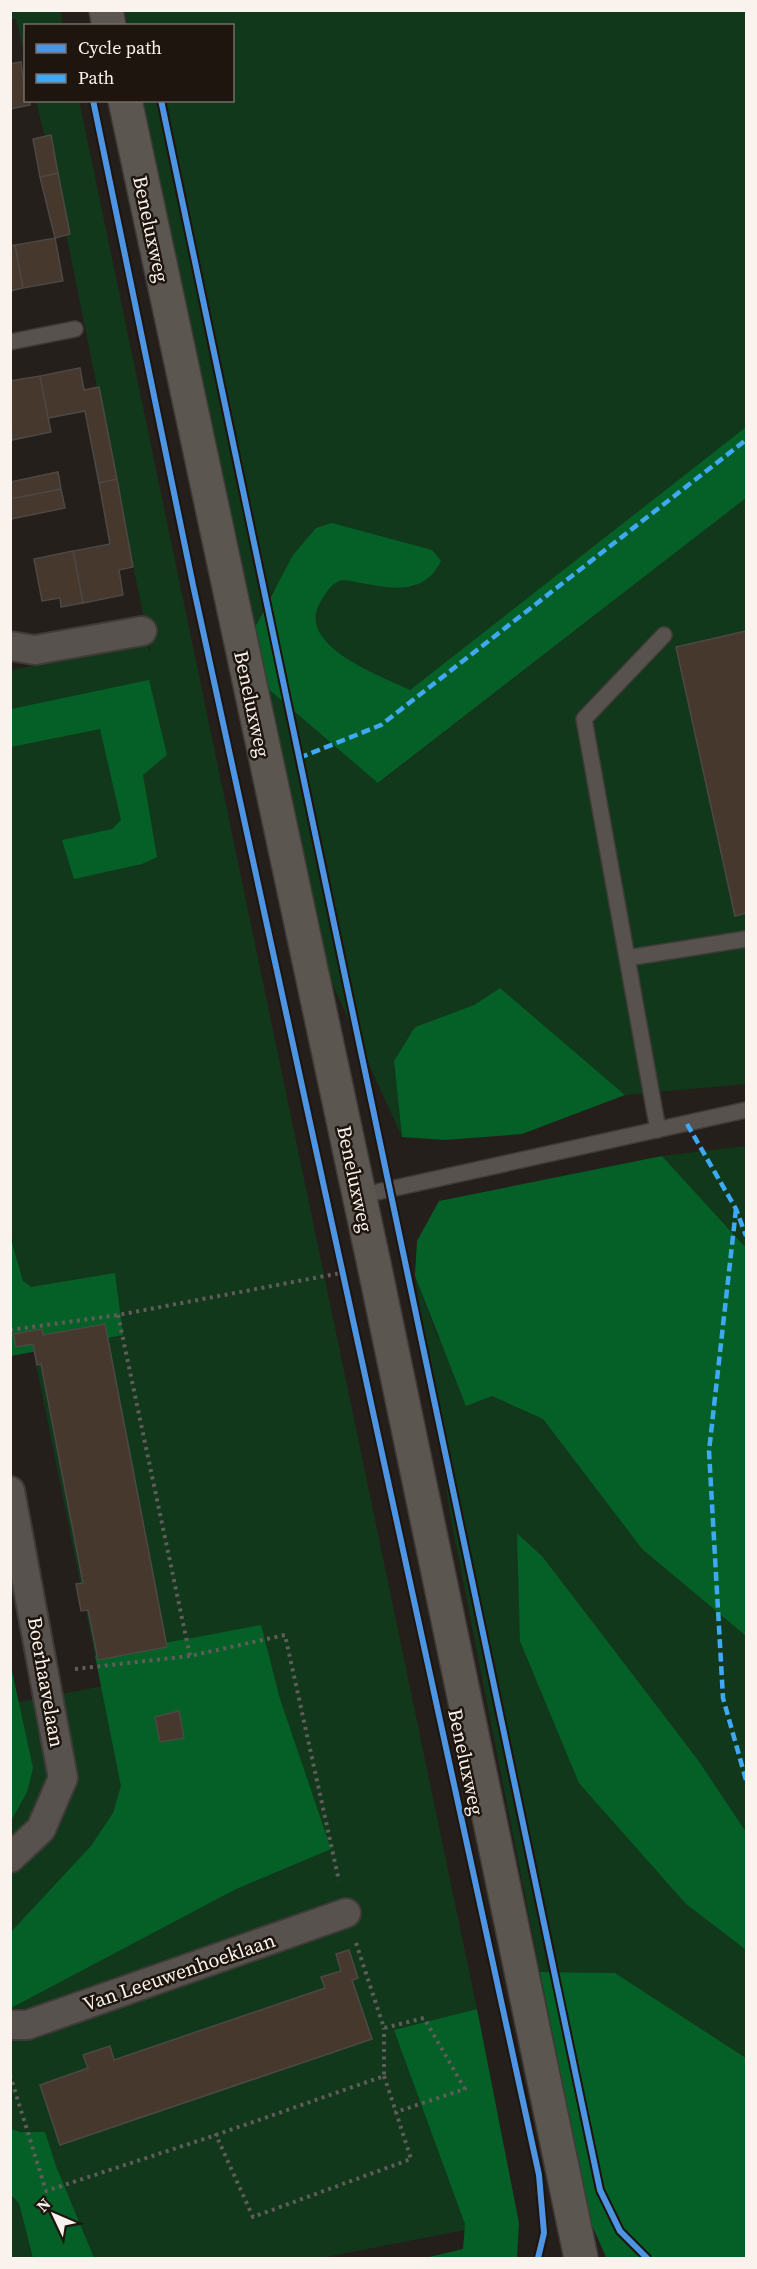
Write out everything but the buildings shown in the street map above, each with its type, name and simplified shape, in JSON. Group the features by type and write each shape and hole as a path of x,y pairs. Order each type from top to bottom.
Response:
{"main road":[{"name":"Beneluxweg","path":"125,102 359,1196 581,2259"}],"street":[{"path":"10,646 35,650 142,631"},
{"name":"Boerhaavelaan","path":"10,1491 46,1673 63,1778 41,1829 10,1857"},
{"name":"Van Leeuwenhoeklaan","path":"10,2025 27,2025 346,1913"}],"lane":[{"path":"10,342 75,329"},
{"path":"658,1130 584,719 664,635"},
{"path":"627,958 747,939"},
{"path":"359,1196 747,1110"}],"path":[{"path":"340,1261 345,1284"},
{"path":"10,1330 118,1315 343,1272"},
{"path":"118,1315 190,1656"},
{"path":"46,1673 190,1656 285,1635 346,1913 384,2028 384,2076 411,2158 253,2217 216,2135"},
{"path":"384,2028 424,2018 465,2089 396,2112"},
{"path":"10,2075 46,2191 384,2076"}],"green space":[{"path":"11,10 60,11 63,24 24,24 24,52 16,19 11,19"},
{"path":"125,11 746,11 746,427 410,690 345,658 330,646 320,633 315,619 319,604 333,584 340,580 377,586 414,587 441,562 272,591 254,629 143,102 234,102 234,24 128,24"},
{"path":"36,102 79,102 477,2009 436,2020 480,2227 321,2258 11,2258 11,1704 209,1665 165,1642 95,1656 34,1354 105,1340 37,1316 23,1281 11,1235 11,670 147,645 151,654 54,174"},
{"path":"746,427 746,498 378,783 267,688 254,629 293,555 316,528 332,523 432,550 441,561 426,580 407,587 396,588 347,580 339,581 331,587 321,601 316,617 319,632 329,645 344,657 410,690"},
{"path":"746,498 746,1084 625,1095 500,988 474,1005 415,1027 394,1061 402,1137 326,970 267,688 379,783"},
{"path":"149,680 167,755 143,775 157,857 142,864 74,879 62,840 112,829 121,820 100,729 11,747 11,709"},
{"path":"500,988 625,1095 522,1134 445,1140 402,1137 394,1061 415,1027 474,1005"},
{"path":"746,1146 746,1248 662,1156"},
{"path":"662,1156 746,1248 746,1636 642,1549 543,1419 492,1396 466,1406 415,1276 417,1241 439,1201"},
{"path":"10,1235 23,1281 31,1287 115,1273 123,1335 11,1356"},
{"path":"415,1276 438,1338 492,1395 543,1419 642,1549 746,1636 746,1832 698,1760 542,1556 518,1533 686,1904 746,1950 746,2058 615,1973 540,1972 451,1520"},
{"path":"517,1533 542,1556 598,1629 698,1760 746,1832 746,1950 686,1904 579,1783 520,1641"},
{"path":"261,1625 280,1699 331,1849 236,1889 11,2008 10,1933 91,1846 113,1813 121,1786 95,1656"},
{"path":"10,1662 33,1768 27,1792 11,1821"},
{"path":"540,1972 615,1973 746,2058 746,2258 606,2257 591,2223"},
{"path":"477,2009 519,2223 517,2257 425,2258 463,2249 465,2224 394,2030"},
{"path":"11,2129 20,2132 45,2132 56,2166 94,2258 33,2258 19,2203 11,2195"}],"marked path":[{"path":"299,758 381,725 746,440"},
{"path":"687,1124 736,1209 746,1236"},
{"path":"736,1209 709,1451 723,1698 746,1780"}],"cycle path":[{"path":"93,102 193,585 539,2175 544,2233 538,2258"},
{"path":"161,102 600,2190 620,2231 647,2258"}]}
